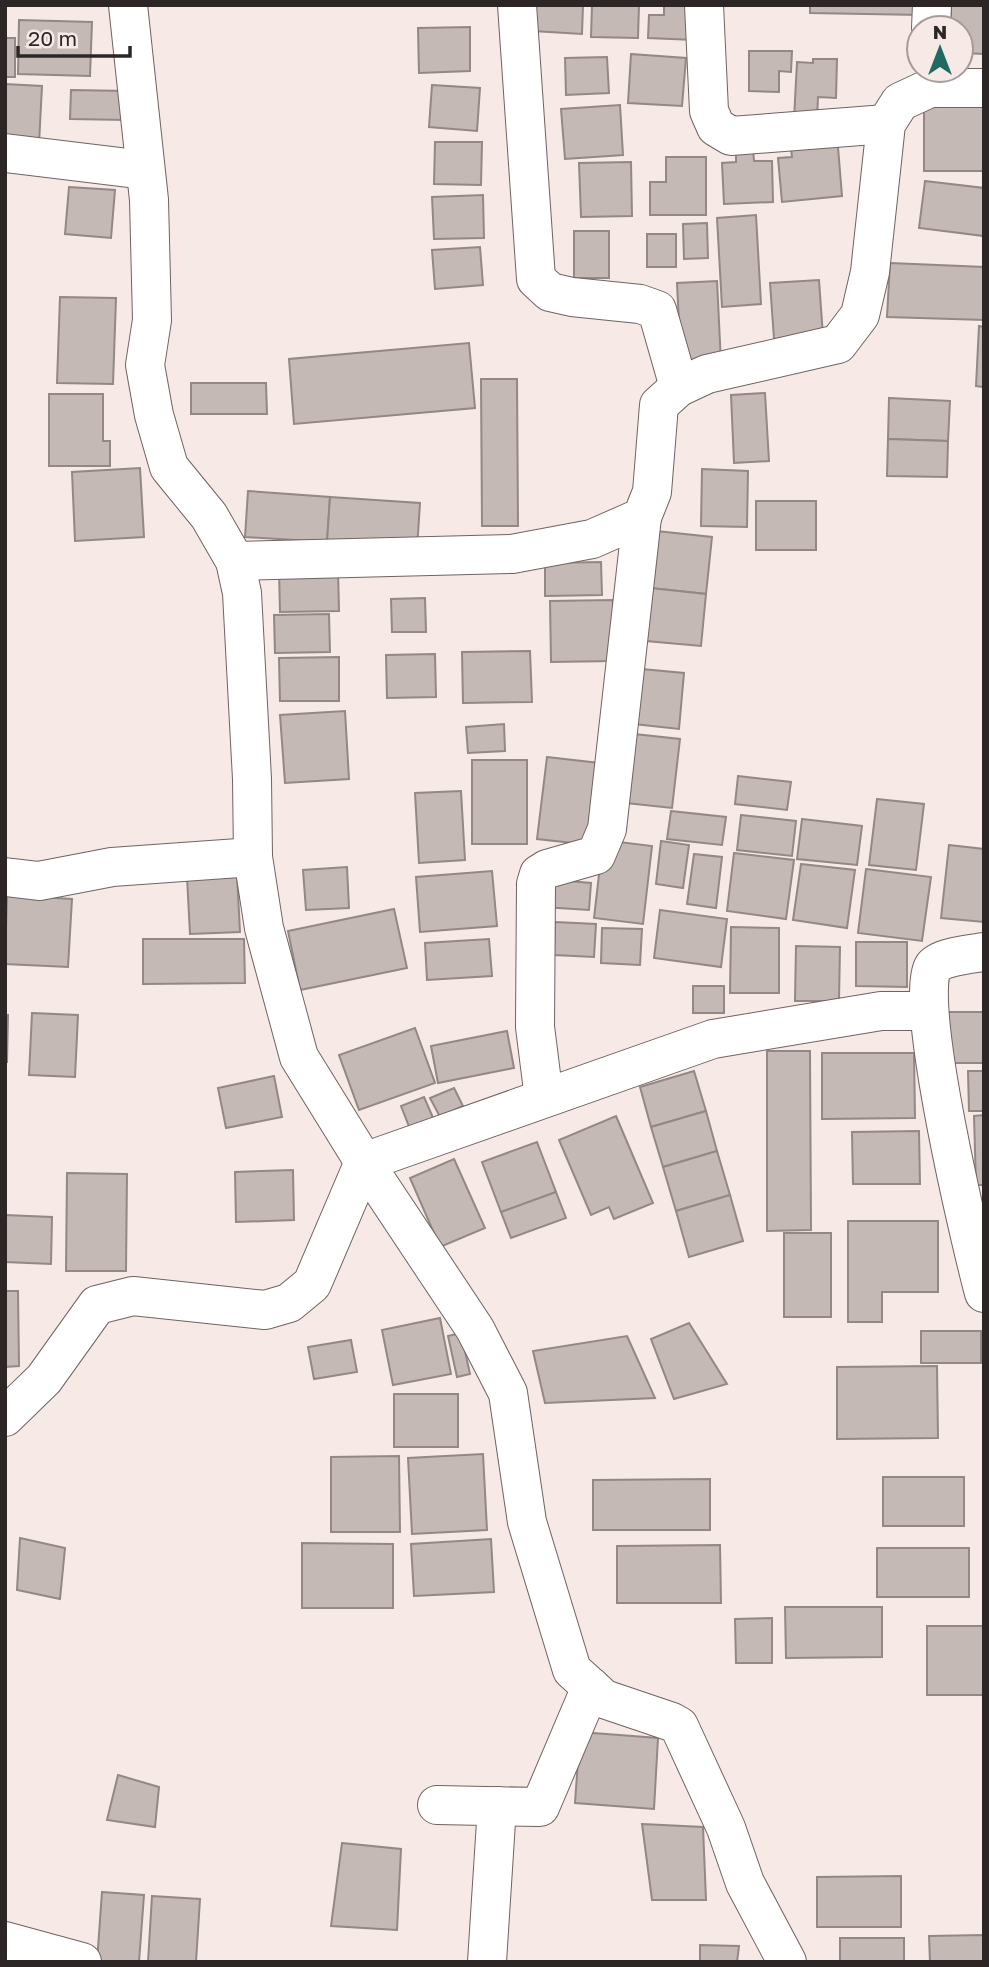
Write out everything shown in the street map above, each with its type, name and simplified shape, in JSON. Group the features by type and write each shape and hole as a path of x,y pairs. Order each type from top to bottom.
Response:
{"street":[{"path":"128,5 149,200 152,320 145,365 154,415 169,467 209,516 235,561 242,593 252,779 253,857 264,928 299,1057 364,1162 475,1329 508,1393 527,1522 572,1670 604,1699 672,1722 684,1733 726,1828 745,1883 787,1962"},
{"path":"517,5 536,279 550,292 640,304 657,310 679,387"},
{"path":"704,5 709,111 716,127 731,136 886,124"},
{"path":"544,1098 536,1027 536,884 539,874 547,869 596,855 607,829 642,517 652,492 659,405 679,387 707,374 838,344 860,315 870,272 886,124 900,102 923,84"},
{"path":"960,84 984,88"},
{"path":"5,153 145,170"},
{"path":"235,561 512,554 592,539 642,517"},
{"path":"5,877 39,881 112,867 253,857"},
{"path":"984,952 939,961 932,968 928,1012 961,1200 984,1293"},
{"path":"5,1417 44,1379 97,1305 133,1296 265,1310 289,1303 312,1284 364,1162 713,1039 881,1012 928,1012"},
{"path":"437,1805 541,1807 590,1687"},
{"path":"487,1962 497,1806"},
{"path":"5,1941 82,1962"}],"building":[{"path":"534,5 583,5 582,34 533,31"},
{"path":"592,5 639,5 638,38 591,37"},
{"path":"664,5 687,5 694,40 648,38 649,15 664,15"},
{"path":"810,5 921,5 921,14 810,13"},
{"path":"951,5 984,5 984,54 975,54 975,14 951,14"},
{"path":"19,20 92,22 90,76 18,74"},
{"path":"470,27 470,71 419,73 418,28"},
{"path":"5,38 15,38 15,77 5,77"},
{"path":"749,51 792,51 791,72 779,71 779,92 749,91"},
{"path":"631,54 686,58 682,106 628,103"},
{"path":"607,57 609,93 566,95 565,58"},
{"path":"813,59 837,59 836,98 818,97 817,120 794,119 797,62 813,63"},
{"path":"5,84 42,86 39,144 5,142"},
{"path":"432,85 480,88 477,131 429,127"},
{"path":"71,90 127,91 127,120 70,119"},
{"path":"620,105 623,155 565,159 561,109"},
{"path":"924,105 984,105 984,171 924,171"},
{"path":"837,135 842,196 782,202 778,158 792,157 790,139"},
{"path":"435,142 482,142 481,185 434,184"},
{"path":"736,149 753,149 754,161 772,161 773,202 724,204 722,163 736,162"},
{"path":"666,157 706,157 706,215 650,215 650,182 666,182"},
{"path":"631,162 632,216 581,217 579,163"},
{"path":"925,181 984,188 984,236 919,228"},
{"path":"69,187 115,190 111,238 65,234"},
{"path":"483,195 484,238 434,239 432,197"},
{"path":"756,215 761,304 722,307 717,218"},
{"path":"707,223 708,258 684,259 683,224"},
{"path":"574,231 609,231 609,278 574,278"},
{"path":"647,234 676,234 676,267 647,267"},
{"path":"480,247 483,285 435,289 432,250"},
{"path":"890,263 984,267 984,320 887,317"},
{"path":"819,280 823,336 774,339 770,283"},
{"path":"717,281 721,363 681,364 677,283"},
{"path":"60,297 116,298 113,384 57,383"},
{"path":"979,326 984,327 984,387 976,386"},
{"path":"469,343 475,408 294,424 289,359"},
{"path":"481,379 517,379 518,526 482,526"},
{"path":"191,383 266,383 267,414 191,414"},
{"path":"765,393 769,461 734,463 731,395"},
{"path":"49,394 103,394 103,441 110,441 110,466 49,466"},
{"path":"889,398 950,401 948,441 888,439"},
{"path":"888,439 948,441 947,477 887,476"},
{"path":"140,468 144,537 75,541 72,472"},
{"path":"702,469 748,471 747,527 701,526"},
{"path":"248,491 330,497 327,542 245,537"},
{"path":"330,497 420,503 417,549 327,542"},
{"path":"756,501 816,501 816,550 756,550"},
{"path":"647,530 712,537 706,594 641,587"},
{"path":"601,562 602,595 545,596 545,563"},
{"path":"338,569 339,611 280,612 279,570"},
{"path":"641,587 706,594 701,646 635,640"},
{"path":"425,598 426,632 392,632 391,599"},
{"path":"613,600 614,661 551,662 550,601"},
{"path":"329,614 330,652 275,653 274,615"},
{"path":"530,651 532,702 463,703 462,652"},
{"path":"435,654 436,697 387,698 386,655"},
{"path":"339,657 339,701 280,701 279,658"},
{"path":"631,668 684,673 679,729 625,723"},
{"path":"345,711 349,779 285,783 280,715"},
{"path":"504,724 505,751 468,753 466,727"},
{"path":"625,733 680,739 672,808 617,802"},
{"path":"547,757 599,763 591,845 537,839"},
{"path":"472,760 527,760 527,844 472,844"},
{"path":"738,776 791,782 787,810 735,804"},
{"path":"461,791 465,860 419,863 415,793"},
{"path":"877,799 924,804 916,870 869,865"},
{"path":"671,811 726,817 722,845 667,839"},
{"path":"741,815 796,821 792,856 737,850"},
{"path":"802,819 862,826 857,865 797,859"},
{"path":"603,840 652,846 643,924 594,918"},
{"path":"661,841 689,845 683,888 656,884"},
{"path":"949,845 984,849 984,922 941,918"},
{"path":"734,853 794,860 786,919 727,911"},
{"path":"694,854 722,857 716,908 687,904"},
{"path":"801,864 855,870 847,928 793,920"},
{"path":"347,867 349,908 306,910 303,870"},
{"path":"866,869 931,877 922,941 858,933"},
{"path":"492,871 497,926 420,932 416,877"},
{"path":"237,875 240,932 190,934 187,877"},
{"path":"545,879 591,883 589,910 543,907"},
{"path":"7,895 72,899 68,967 5,964"},
{"path":"394,909 407,968 300,990 288,931"},
{"path":"660,910 727,919 721,967 654,958"},
{"path":"555,922 596,924 594,957 554,955"},
{"path":"731,927 779,928 779,993 730,993"},
{"path":"602,928 642,929 640,965 601,963"},
{"path":"143,939 244,939 245,983 143,984"},
{"path":"489,939 492,976 427,980 425,943"},
{"path":"856,942 907,942 907,987 856,986"},
{"path":"796,946 840,947 839,1001 795,1001"},
{"path":"693,986 724,986 724,1013 693,1013"},
{"path":"946,1012 984,1012 984,1063 946,1063"},
{"path":"32,1013 78,1015 75,1077 29,1075"},
{"path":"5,1015 8,1015 7,1062 5,1062"},
{"path":"415,1028 435,1083 359,1110 339,1055"},
{"path":"507,1031 514,1068 438,1083 431,1046"},
{"path":"767,1051 810,1051 811,1230 767,1231"},
{"path":"822,1053 914,1053 915,1118 822,1119"},
{"path":"694,1071 706,1111 651,1127 640,1087"},
{"path":"968,1071 984,1071 984,1111 969,1111"},
{"path":"274,1076 282,1117 226,1128 218,1088"},
{"path":"454,1088 463,1106 440,1117 430,1098"},
{"path":"424,1097 434,1120 410,1129 401,1106"},
{"path":"706,1111 717,1151 663,1167 651,1127"},
{"path":"984,1115 984,1185 976,1185 974,1116"},
{"path":"616,1116 653,1203 614,1219 609,1207 591,1215 559,1140"},
{"path":"919,1131 920,1184 853,1184 852,1132"},
{"path":"537,1142 556,1192 501,1212 482,1162"},
{"path":"717,1151 730,1195 676,1211 663,1167"},
{"path":"454,1159 485,1228 440,1247 410,1178"},
{"path":"293,1170 294,1220 236,1222 235,1172"},
{"path":"67,1173 127,1174 126,1271 66,1271"},
{"path":"556,1192 566,1218 511,1238 501,1212"},
{"path":"730,1195 743,1241 689,1257 676,1211"},
{"path":"5,1215 52,1217 51,1264 5,1262"},
{"path":"848,1221 938,1221 938,1292 882,1292 882,1322 848,1322"},
{"path":"784,1233 831,1233 831,1317 784,1317"},
{"path":"5,1291 18,1291 19,1366 5,1367"},
{"path":"440,1318 451,1374 393,1385 382,1330"},
{"path":"689,1323 727,1384 674,1399 651,1339"},
{"path":"921,1331 981,1331 981,1363 921,1363"},
{"path":"461,1333 470,1374 457,1377 448,1336"},
{"path":"627,1336 655,1398 545,1403 533,1351"},
{"path":"351,1340 357,1372 314,1379 308,1347"},
{"path":"937,1366 938,1438 837,1439 837,1367"},
{"path":"394,1394 458,1394 458,1447 394,1447"},
{"path":"483,1454 487,1530 412,1534 408,1458"},
{"path":"399,1456 400,1532 331,1532 331,1457"},
{"path":"883,1477 964,1477 964,1526 883,1526"},
{"path":"710,1479 710,1530 593,1530 593,1480"},
{"path":"20,1538 65,1548 60,1599 17,1590"},
{"path":"491,1539 494,1592 414,1596 411,1544"},
{"path":"302,1543 393,1544 393,1608 302,1608"},
{"path":"720,1545 721,1603 617,1603 617,1546"},
{"path":"877,1548 969,1548 969,1597 877,1597"},
{"path":"785,1607 882,1607 882,1657 786,1658"},
{"path":"772,1618 772,1663 736,1663 735,1619"},
{"path":"927,1626 984,1626 984,1695 927,1695"},
{"path":"580,1732 658,1738 654,1809 575,1803"},
{"path":"118,1775 159,1787 155,1827 107,1820"},
{"path":"642,1824 703,1827 706,1900 652,1900"},
{"path":"342,1843 401,1849 397,1930 331,1926"},
{"path":"901,1876 901,1927 817,1927 817,1877"},
{"path":"102,1892 144,1895 139,1962 97,1962"},
{"path":"152,1896 200,1899 196,1962 148,1962"},
{"path":"984,1935 984,1962 930,1962 929,1936"},
{"path":"840,1938 904,1938 904,1962 840,1962"},
{"path":"700,1945 739,1946 737,1962 700,1962"}]}
